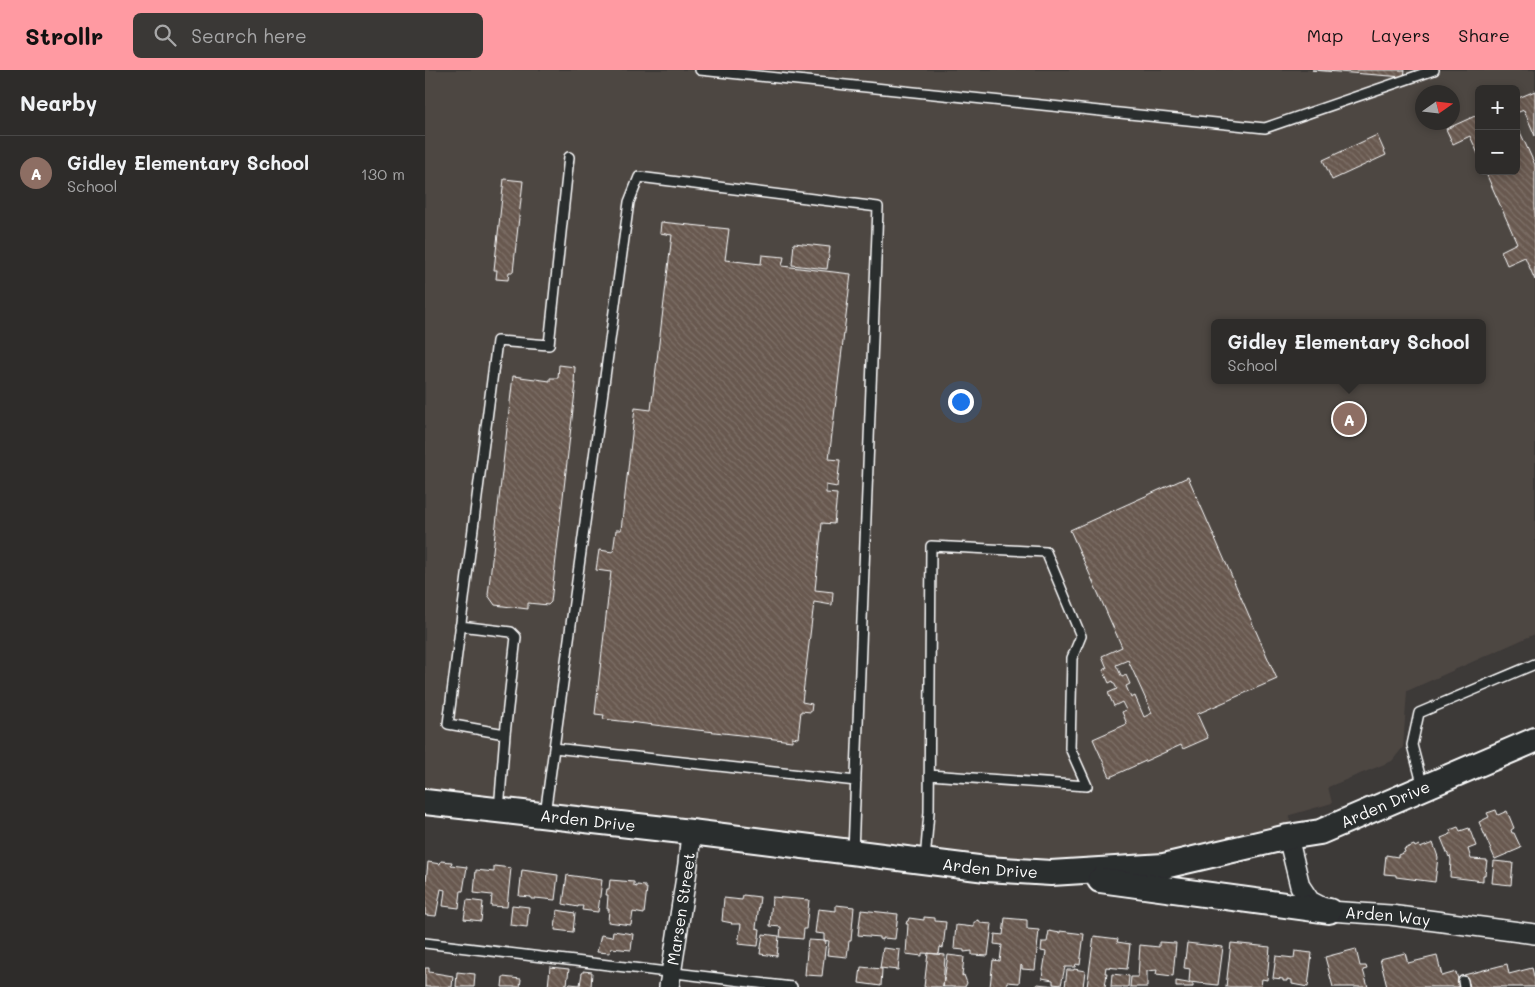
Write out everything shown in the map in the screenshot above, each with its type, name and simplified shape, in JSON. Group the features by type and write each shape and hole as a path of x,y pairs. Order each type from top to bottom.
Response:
{"street":[{"name":"Arden Drive","path":"425,802 691,832 986,869 1051,873 1164,866 1288,837 1319,832 1535,740"},
{"name":"Marsen Street","path":"670,980 688,864 691,832"},
{"name":"Arden Way","path":"1288,837 1299,886 1311,901 1329,911 1390,916 1535,934"},
{"path":"1051,873 1329,911"}],"lane":[{"path":"700,70 1265,128 1434,70"},
{"path":"505,734 448,724 497,341 549,345 569,157"},
{"path":"545,816 629,202 639,177 878,207 853,852"},
{"path":"925,861 929,812 929,775 931,546 1047,552 1081,636 1072,658 1070,748 1087,786 929,775"},
{"path":"461,626 511,632 516,637 505,734 499,811"},
{"path":"1423,788 1412,745 1419,713 1535,664"},
{"path":"554,748 856,781"},
{"path":"425,943 670,980 793,987"}],"shaded area":[{"path":"425,70 1535,70 1535,634 1407,691 1403,747 1392,761 1328,787 1332,803 1290,815 1288,837 1051,873 425,800"}],"building":[{"path":"1312,70 1405,70 1404,77"},
{"path":"1535,91 1535,136 1524,110 1520,112 1520,97"},
{"path":"1475,116 1475,147 1470,136 1453,144 1446,130 1460,130 1460,123"},
{"path":"1520,132 1535,165 1535,280 1525,257 1507,265 1501,251 1517,243 1487,175 1520,175"},
{"path":"1377,135 1386,155 1332,180 1323,160"},
{"path":"504,179 523,181 513,272 509,272 508,280 496,279 497,270 494,270"},
{"path":"661,222 729,229 725,260 761,264 762,255 784,257 782,266 851,274 829,459 840,460 837,487 826,485 826,493 837,494 834,524 822,523 815,590 833,592 832,605 814,602 802,702 812,704 811,712 801,711 798,738 792,737 792,741 603,719 604,715 595,714 611,572 596,570 599,550 613,552 616,530 621,530 635,408 651,410 672,235 660,233"},
{"path":"794,243 830,247 827,269 792,265"},
{"path":"559,365 575,367 574,383 576,383 551,602 548,605 528,603 528,609 495,605 488,595 513,376 550,381 550,378 558,378"},
{"path":"1188,477 1277,679 1197,714 1208,738 1183,749 1181,745 1110,777 1093,739 1127,724 1122,712 1126,710 1122,702 1114,706 1108,693 1117,689 1113,681 1109,683 1103,670 1107,668 1102,656 1122,647 1070,530","holes":["1128,660 1152,713 1144,717 1135,696 1131,698 1126,686 1130,684 1126,675 1122,677 1116,665"]},
{"path":"1496,810 1498,815 1507,811 1514,828 1511,830 1512,833 1514,833 1521,848 1495,859 1479,822 1489,817 1487,813"},
{"path":"1458,827 1460,831 1469,828 1476,846 1468,849 1471,859 1487,860 1483,881 1450,877 1451,860 1441,838 1451,834 1450,830"},
{"path":"1433,843 1438,857 1435,882 1384,874 1386,855 1398,857 1398,855 1405,852 1404,849 1414,845 1415,847 1419,845 1420,848"},
{"path":"441,861 452,862 451,865 467,867 459,908 443,906 445,890 441,889 436,916 425,915 428,862 440,864"},
{"path":"1494,861 1513,863 1511,885 1492,883"},
{"path":"494,866 511,868 507,907 491,906 492,895 474,893 476,870 494,872"},
{"path":"522,870 558,875 555,900 531,899 531,897 519,896"},
{"path":"567,875 602,880 598,912 582,910 583,906 563,904"},
{"path":"610,880 634,882 634,886 645,886 647,888 644,914 633,912 631,925 608,922 608,895 606,895"},
{"path":"743,895 760,897 756,928 760,929 758,946 738,944 741,924 731,924 722,921 724,898 742,900"},
{"path":"772,897 809,900 803,939 780,937 781,927 770,926"},
{"path":"467,900 483,902 481,921 464,919"},
{"path":"512,905 529,907 527,927 510,925"},
{"path":"836,905 854,907 851,941 849,941 847,957 827,955 829,941 824,940 824,934 815,933 818,909 836,911"},
{"path":"557,910 575,913 573,932 555,930"},
{"path":"861,910 898,914 895,939 883,938 883,940 879,939 879,937 858,935"},
{"path":"924,917 946,922 943,948 940,947 939,954 922,953 922,956 906,954 907,921 909,918 924,920"},
{"path":"1005,918 1027,920 1027,929 1039,930 1035,970 1022,969 1021,965 1019,983 1007,982 1007,987 990,987 993,960 1000,961 1002,945 994,944 995,934 1003,935"},
{"path":"977,920 980,923 992,924 988,956 972,955 972,951 964,952 964,950 954,949 956,925 974,927 974,922"},
{"path":"613,931 633,934 631,950 611,948 610,953 597,952 601,935 612,937"},
{"path":"1049,931 1084,934 1080,965 1076,964 1075,967 1065,967 1061,985 1053,984 1053,980 1042,978 1046,952 1041,951 1042,942 1047,942"},
{"path":"763,934 779,936 777,956 760,954"},
{"path":"1094,936 1118,939 1117,942 1130,944 1127,969 1106,967 1105,987 1087,987"},
{"path":"808,940 826,941 822,976 805,975"},
{"path":"1159,942 1176,943 1173,976 1156,974 1157,970 1147,971 1147,987 1130,987 1131,977 1138,977 1140,945 1159,947"},
{"path":"1187,943 1223,947 1218,985 1189,982 1190,969 1184,968"},
{"path":"1231,943 1270,947 1267,980 1262,979 1261,987 1226,987"},
{"path":"883,948 900,950 898,970 880,968"},
{"path":"1356,949 1360,966 1366,966 1367,969 1363,970 1368,987 1333,987 1325,957"},
{"path":"1295,951 1312,953 1308,987 1292,984 1292,980 1287,979 1287,981 1283,981 1283,979 1273,978 1276,956 1294,958"},
{"path":"928,953 945,955 943,987 924,987"},
{"path":"1405,953 1408,963 1437,956 1442,976 1456,972 1460,987 1387,987 1380,959"},
{"path":"948,955 964,957 962,976 964,975 967,983 965,987 943,987"},
{"path":"1507,964 1509,974 1532,968 1535,987 1470,987 1469,983 1467,984 1464,975"},
{"path":"550,967 569,969 565,987 548,987"},
{"path":"861,967 882,969 881,986 859,983"},
{"path":"425,968 429,968 429,972 453,976 452,987 425,987"},
{"path":"1067,970 1085,971 1083,987 1065,987"},
{"path":"583,971 592,972 591,987 569,987 569,984 580,985"},
{"path":"457,972 475,974 474,987 456,987"},
{"path":"1112,974 1129,976 1128,987 1111,987"},
{"path":"503,977 521,979 520,987 502,987"},
{"path":"1176,981 1193,984 1193,987 1176,987"},
{"path":"1037,984 1065,987 1036,987"}],"place":[{"name":"Gidley Elementary School","path":"1349,419"}]}
